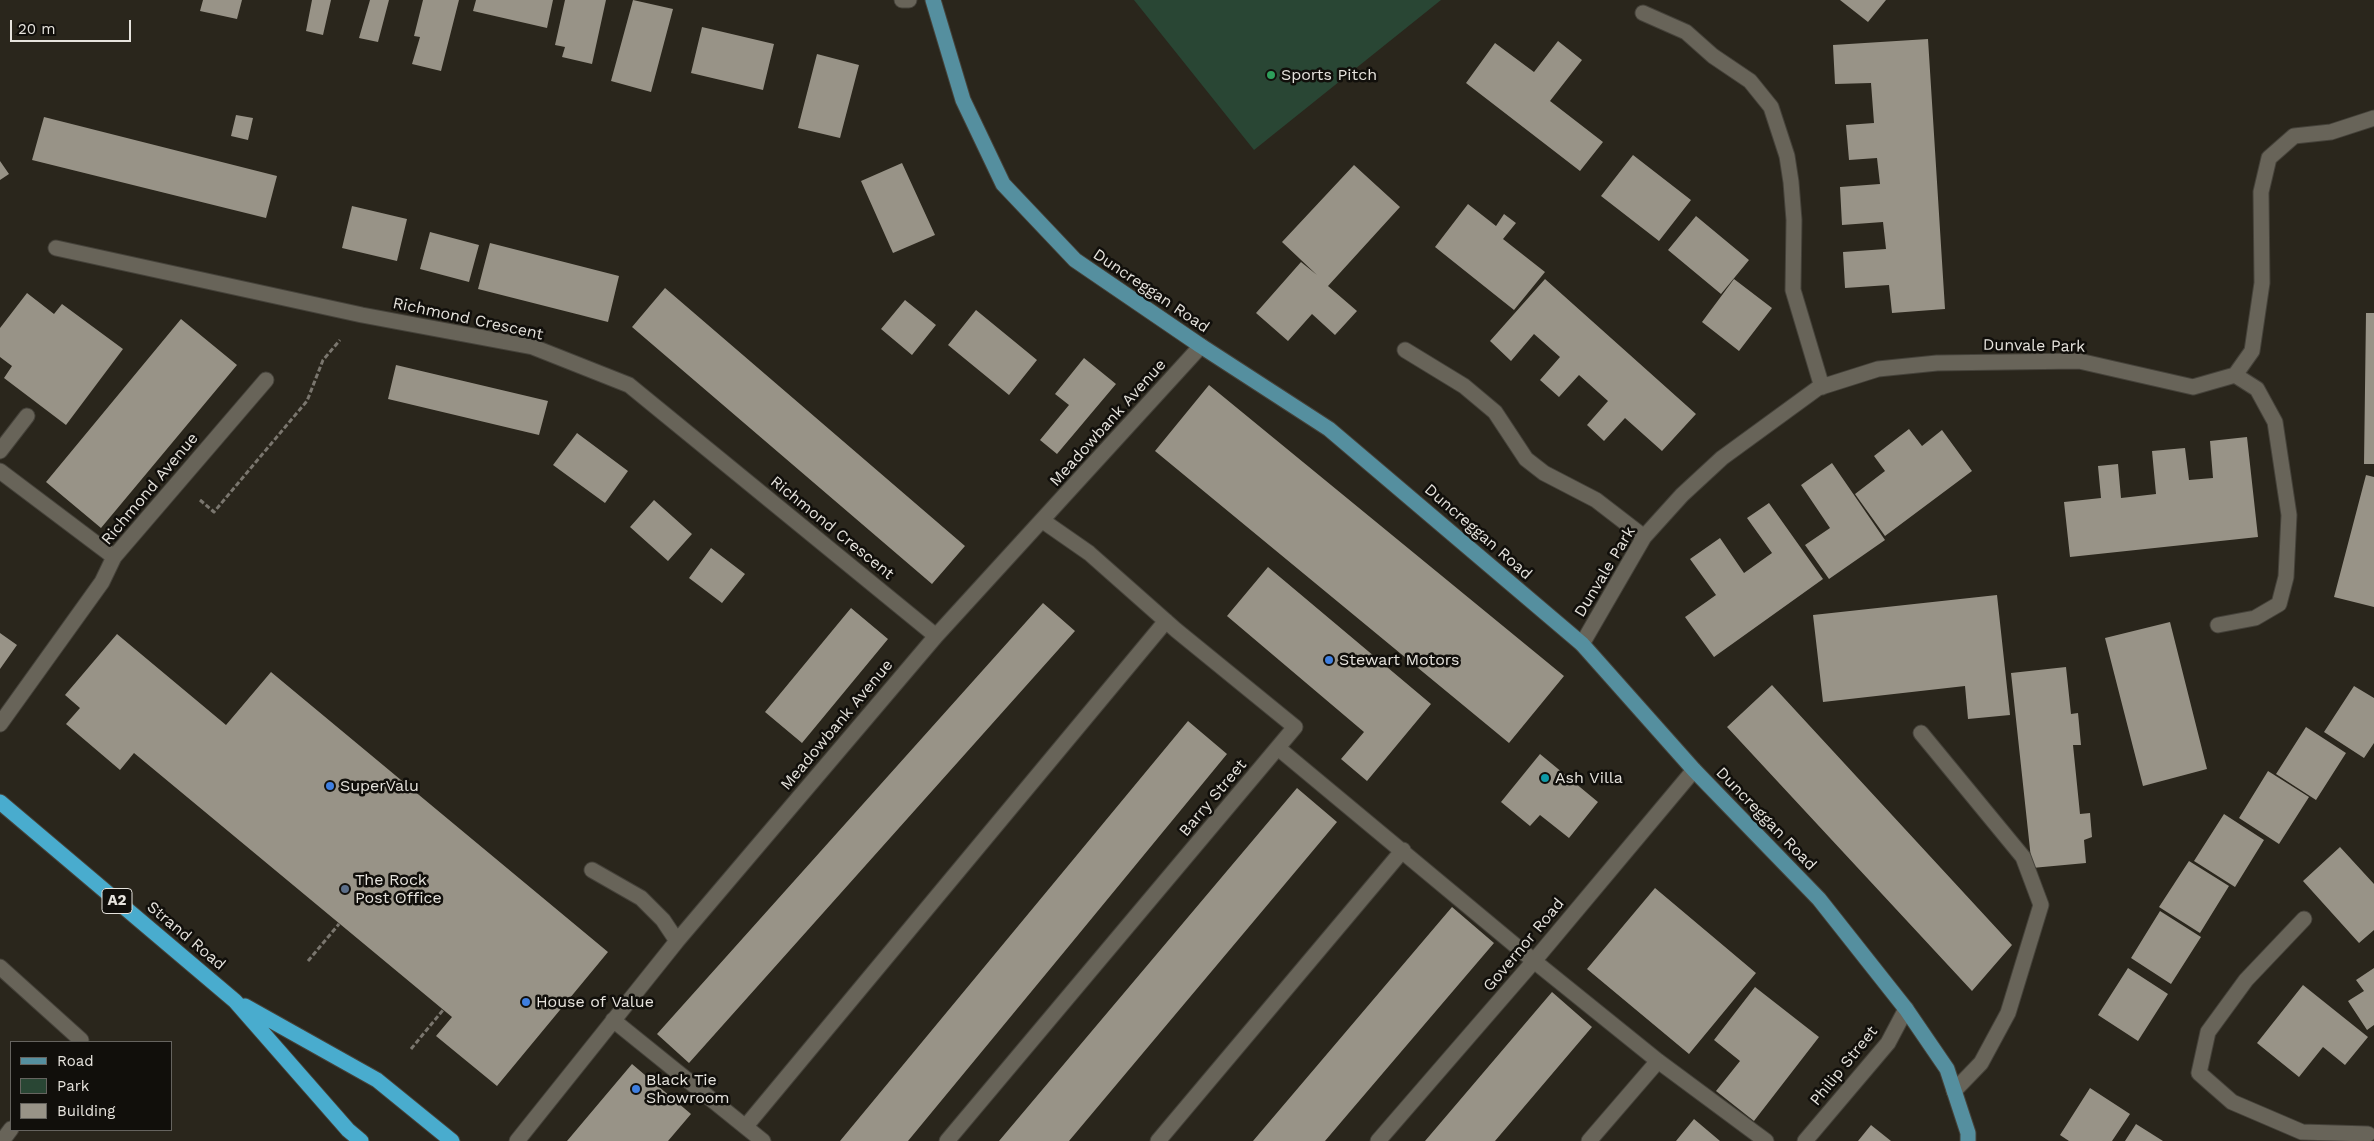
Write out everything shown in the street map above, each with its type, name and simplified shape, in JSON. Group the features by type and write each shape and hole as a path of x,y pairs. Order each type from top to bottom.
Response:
{"highway":[{"name":"Strand Road","path":"0,802 235,1001 348,1130 361,1141"},
{"name":"Strand Road","path":"235,1001 377,1080 452,1141"}],"main road":[{"name":"Duncreggan Road","path":"933,0 963,100 1003,184 1075,260 1201,346 1329,429 1582,644 1694,770 1819,899 1906,1009 1947,1070 1968,1133 1968,1141"}],"street":[{"path":"902,0 909,0"},
{"path":"1643,13 1686,32 1713,56 1750,82 1771,106 1787,156 1791,182 1794,220 1794,290 1822,387"},
{"path":"2218,625 2255,618 2279,604 2286,576 2289,515 2276,422 2257,389 2235,375 2252,351 2262,283 2262,192 2269,158 2294,136 2331,132 2374,118"},
{"name":"Richmond Crescent","path":"56,248 362,314 533,347 629,385 936,636"},
{"name":"Meadowbank Avenue","path":"517,1141 677,941 936,636 1201,346"},
{"path":"1405,350 1464,386 1496,412 1526,459 1544,473 1596,500 1644,537"},
{"name":"Dunvale Park","path":"1582,644 1644,537 1682,495 1722,458 1822,387 1878,369 1937,363 2079,361 2109,366 2162,382 2193,387 2235,375"},
{"name":"Richmond Avenue","path":"0,724 102,582 114,557 266,380"},
{"path":"0,451 27,416"},
{"path":"0,471 114,557"},
{"name":"Barry Street","path":"947,1141 1295,727 1166,621 1089,553 1043,521"},
{"path":"746,1126 1166,621"},
{"path":"1921,733 2022,857 2041,905 2008,1013 1981,1063 1954,1091"},
{"path":"1278,748 1403,850 1534,962 1658,1061 1766,1141"},
{"name":"Governor Road","path":"1378,1141 1534,962 1694,770"},
{"path":"1158,1141 1403,850"},
{"path":"592,870 642,898 662,920 677,941"},
{"path":"2304,919 2246,980 2208,1032 2200,1073 2232,1102 2302,1132 2369,1134"},
{"path":"0,967 80,1041"},
{"name":"Philip Street","path":"1805,1141 1888,1043 1906,1009"},
{"path":"613,1020 763,1141"},
{"path":"1589,1141 1658,1061"},
{"path":"2,1141 10,1130"}],"path":[{"path":"178,482 214,512 307,401 322,360 362,314"},
{"path":"308,961 339,924"},
{"path":"411,1049 443,1010"}],"green space":[{"name":"Sports Pitch","path":"1134,0 1441,0 1254,150"}],"building":[{"path":"203,0 242,0 237,19 200,11"},
{"path":"312,0 331,0 323,35 306,31"},
{"path":"370,0 389,0 378,42 359,38"},
{"path":"423,0 459,0 441,71 412,64 420,37 414,36"},
{"path":"476,0 553,0 547,28 473,11"},
{"path":"565,0 606,0 592,64 562,57 565,47 555,45"},
{"path":"633,0 673,9 651,92 611,81"},
{"path":"1840,0 1886,0 1868,22"},
{"path":"702,27 774,44 763,90 691,73"},
{"path":"1928,39 1945,309 1892,313 1889,285 1845,288 1843,252 1886,249 1883,222 1842,225 1840,187 1880,184 1877,158 1849,160 1846,125 1874,123 1871,83 1835,84 1833,45"},
{"path":"1558,41 1582,60 1550,101 1603,142 1580,171 1466,83 1495,43 1534,72"},
{"path":"817,54 859,65 840,138 798,128"},
{"path":"236,115 253,118 248,140 231,136"},
{"path":"44,117 277,176 266,218 32,160"},
{"path":"1633,155 1691,200 1659,241 1601,196"},
{"path":"0,161 9,174 0,180"},
{"path":"902,163 935,235 893,253 861,181"},
{"path":"1354,165 1400,207 1328,286 1357,311 1335,335 1312,314 1288,341 1256,313 1301,262 1317,275 1282,242"},
{"path":"1468,204 1496,226 1504,214 1516,223 1503,239 1545,272 1514,310 1435,247"},
{"path":"352,206 407,219 397,261 342,248"},
{"path":"1696,216 1749,260 1721,294 1668,250"},
{"path":"430,232 479,245 469,282 420,269"},
{"path":"490,243 619,276 608,322 478,289"},
{"path":"1545,279 1696,414 1662,451 1625,418 1604,441 1587,425 1608,401 1579,375 1559,397 1540,380 1560,357 1534,334 1511,361 1490,341"},
{"path":"1734,279 1772,308 1739,351 1702,322"},
{"path":"665,288 965,546 932,584 632,327"},
{"path":"27,293 54,314 62,304 123,349 66,425 4,378 12,366 0,357 0,328"},
{"path":"905,300 936,325 912,355 881,329"},
{"path":"976,310 1037,360 1009,395 948,345"},
{"path":"2366,313 2374,313 2374,464 2364,464"},
{"path":"181,319 237,365 101,528 46,482"},
{"path":"1084,358 1116,384 1057,454 1040,440 1069,405 1055,394"},
{"path":"396,365 548,401 539,435 388,399"},
{"path":"1209,385 1564,676 1509,743 1155,451"},
{"path":"1909,429 1922,446 1942,430 1972,471 1885,536 1855,494 1885,471 1874,456"},
{"path":"577,433 628,471 605,503 553,465"},
{"path":"2247,437 2258,537 2070,557 2064,502 2101,498 2098,466 2118,464 2121,498 2156,494 2152,451 2185,448 2189,480 2213,478 2210,441"},
{"path":"1832,463 1885,540 1829,579 1805,545 1830,528 1801,485"},
{"path":"2366,475 2374,477 2374,607 2334,597"},
{"path":"654,500 692,534 668,561 630,527"},
{"path":"1769,503 1823,579 1714,657 1685,617 1716,595 1690,559 1720,538 1744,573 1772,553 1747,518"},
{"path":"711,548 745,574 722,603 689,578"},
{"name":"Stewart Motors","path":"1268,567 1431,704 1367,781 1341,759 1364,732 1227,616"},
{"path":"1997,595 2010,715 1968,719 1965,686 1823,702 1813,615"},
{"path":"1043,603 1075,631 689,1063 657,1034"},
{"path":"851,608 888,639 802,743 765,712"},
{"path":"2170,622 2207,769 2143,786 2105,638"},
{"path":"0,633 17,645 0,669"},
{"path":"117,634 226,725 271,672 608,952 497,1086 436,1036 452,1017 134,753 120,770 66,724 80,708 65,695"},
{"path":"2066,667 2071,714 2078,713 2081,745 2073,745 2080,814 2090,813 2092,837 2084,840 2086,863 2032,868 2011,673"},
{"path":"1772,685 2012,945 1972,991 1727,727"},
{"path":"2354,686 2374,698 2374,743 2364,758 2324,732"},
{"path":"1188,721 1227,754 908,1141 840,1141"},
{"path":"2306,727 2346,753 2316,800 2276,774"},
{"name":"Ash Villa","path":"1540,754 1598,802 1569,838 1540,815 1530,826 1501,802"},
{"path":"2268,771 2309,797 2279,844 2239,818"},
{"path":"1297,788 1337,822 1069,1141 999,1141"},
{"path":"2224,814 2264,840 2235,887 2194,861"},
{"path":"2340,847 2374,884 2374,930 2359,943 2303,881"},
{"path":"2189,861 2229,886 2200,933 2159,907"},
{"path":"1655,888 1756,973 1689,1054 1587,969"},
{"path":"1452,907 1494,943 1325,1141 1253,1141"},
{"path":"2160,911 2201,937 2171,984 2131,958"},
{"path":"2128,968 2168,994 2138,1041 2098,1015"},
{"path":"2374,968 2374,1025 2367,1030 2348,1001 2364,991 2356,980"},
{"path":"2303,985 2368,1037 2345,1065 2323,1047 2299,1077 2257,1043"},
{"path":"1755,987 1819,1037 1754,1121 1716,1091 1740,1061 1714,1040"},
{"path":"1552,992 1592,1027 1495,1141 1425,1141"},
{"name":"Black Tie Showroom","path":"632,1064 691,1114 668,1141 567,1141"},
{"path":"2090,1088 2130,1114 2112,1141 2069,1141 2060,1135"},
{"path":"1694,1119 1720,1141 1676,1141"},
{"path":"2136,1124 2163,1141 2125,1141"},
{"path":"1871,1125 1891,1141 1858,1141"}],"place":[{"name":"Sports Pitch","path":"1271,75"},
{"name":"Stewart Motors","path":"1329,660"},
{"name":"Ash Villa","path":"1545,778"},
{"name":"SuperValu","path":"330,786"},
{"name":"The Rock Post Office","path":"345,889"},
{"name":"House of Value","path":"526,1002"},
{"name":"Black Tie Showroom","path":"636,1089"}]}
